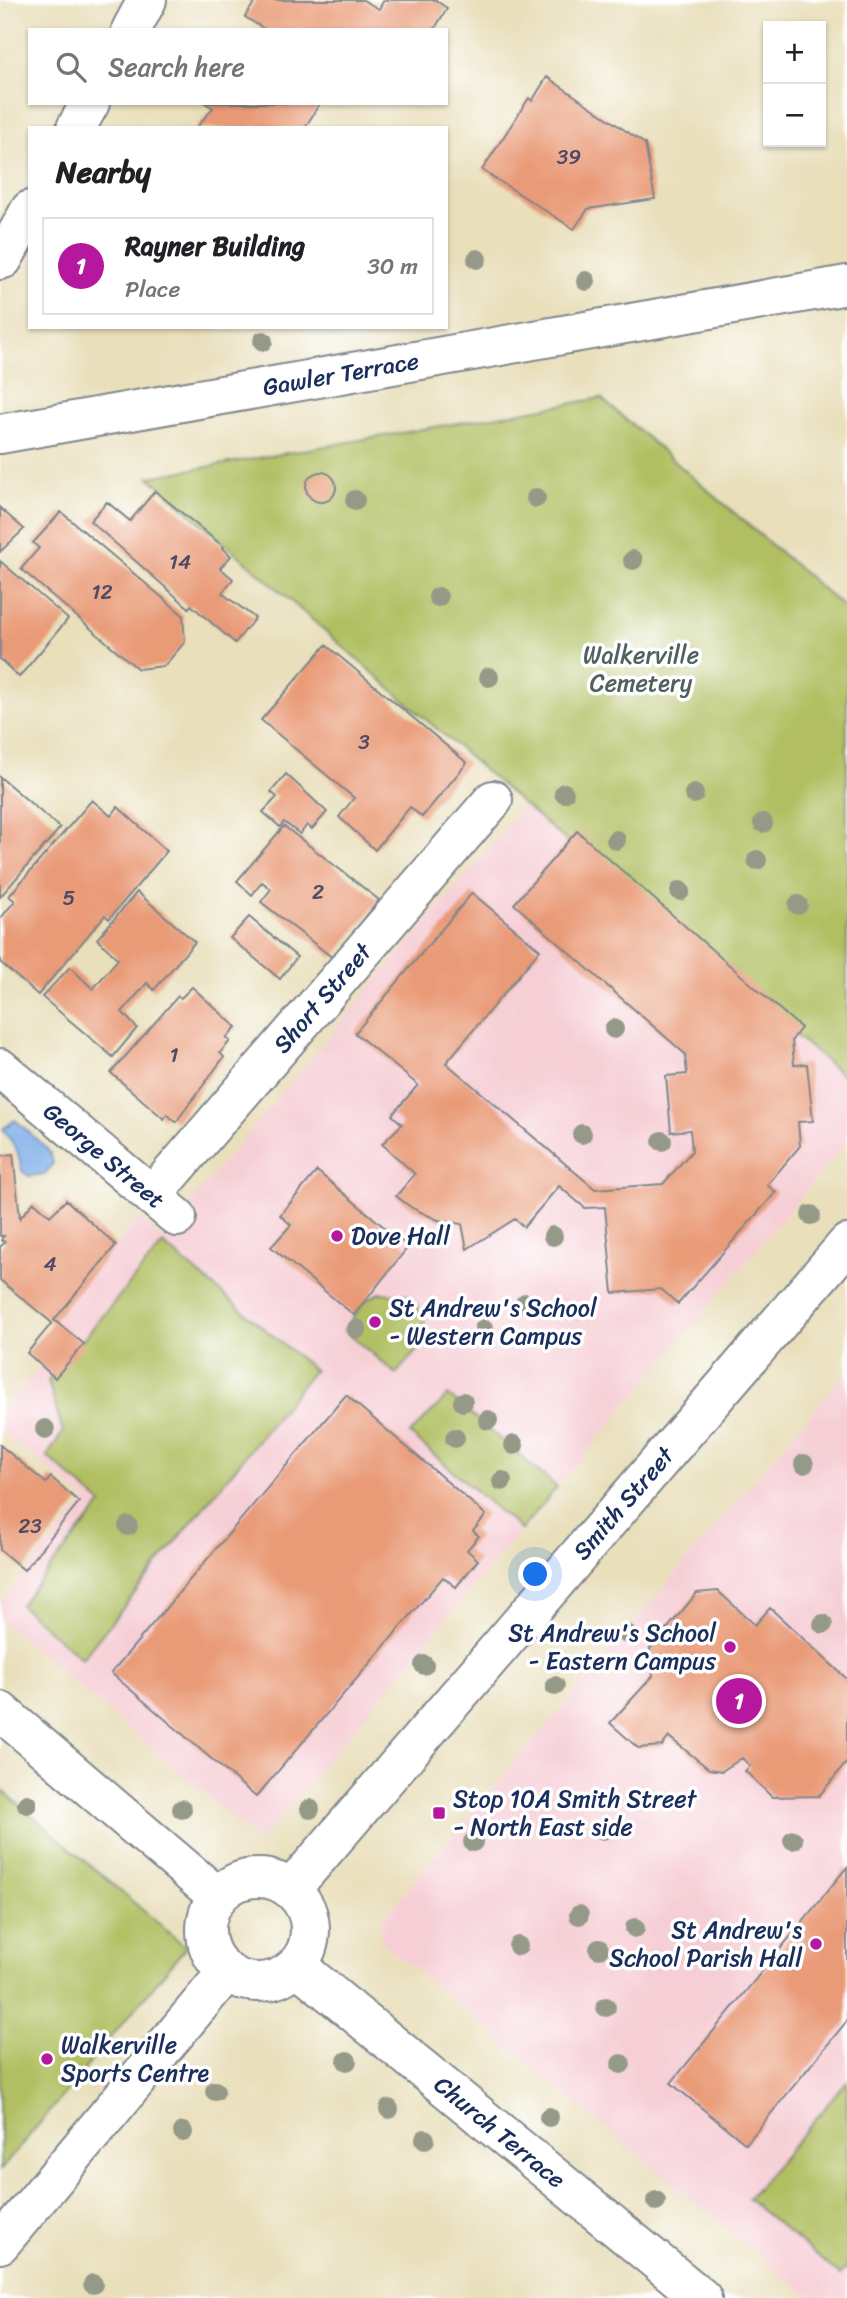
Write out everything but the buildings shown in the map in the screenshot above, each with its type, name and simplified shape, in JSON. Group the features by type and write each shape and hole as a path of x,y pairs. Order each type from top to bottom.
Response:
{"street":[{"path":"132,28 148,0"},
{"path":"77,126 89,105"},
{"path":"0,260 28,214"},
{"name":"Gawler Terrace","path":"0,433 847,285"},
{"name":"Short Street","path":"164,1207 493,800"},
{"name":"George Street","path":"0,1068 164,1207"},
{"name":"Smith Street","path":"291,1889 847,1244"},
{"path":"0,1711 217,1896"},
{"path":"249,1878 267,1878 291,1889 308,1916 311,1935 306,1953 297,1966 268,1983 250,1983 226,1972 217,1964 208,1947 205,1930 209,1912 217,1896 232,1884 249,1878"},
{"name":"Church Terrace","path":"297,1966 702,2298"},
{"path":"0,2244 226,1972"}],"shaded area":[{"name":"St Andrew's School - Western Campus","path":"524,805 847,1079 847,1142 260,1841 0,1620 0,1603 86,1500 0,1430 0,1415 41,1365 27,1353 139,1218 161,1237"},
{"name":"St Andrew's School - Eastern Campus","path":"847,1371 847,2298 810,2298 381,1941 380,1922"}],"green space":[{"name":"Walkerville Cemetery","path":"601,398 847,610 847,1079 524,805 149,477"},
{"path":"163,1244 314,1370 82,1659 20,1605 102,1504 47,1456 63,1432 48,1381"},
{"path":"380,1293 407,1295 425,1323 423,1342 396,1374 344,1330 366,1300"},
{"path":"448,1395 557,1487 521,1530 410,1434"},
{"name":"Walkerville Sports Centre","path":"0,1788 186,1947 0,2171"},
{"path":"847,2081 847,2267 840,2275 748,2199"}],"water":[{"path":"15,1120 50,1153 53,1163 45,1174 29,1176 22,1171 17,1150 3,1129"}],"place":[{"name":"Dove Hall","path":"337,1236"},
{"name":"St Andrew's School - Western Campus","path":"375,1322"},
{"name":"St Andrew's School - Eastern Campus","path":"730,1647"},
{"name":"Rayner Building","path":"739,1701"},
{"name":"Stop 10A Smith Street - North East side","path":"439,1813"},
{"name":"St Andrew's School Parish Hall","path":"816,1944"},
{"name":"Walkerville Sports Centre","path":"47,2059"}]}
